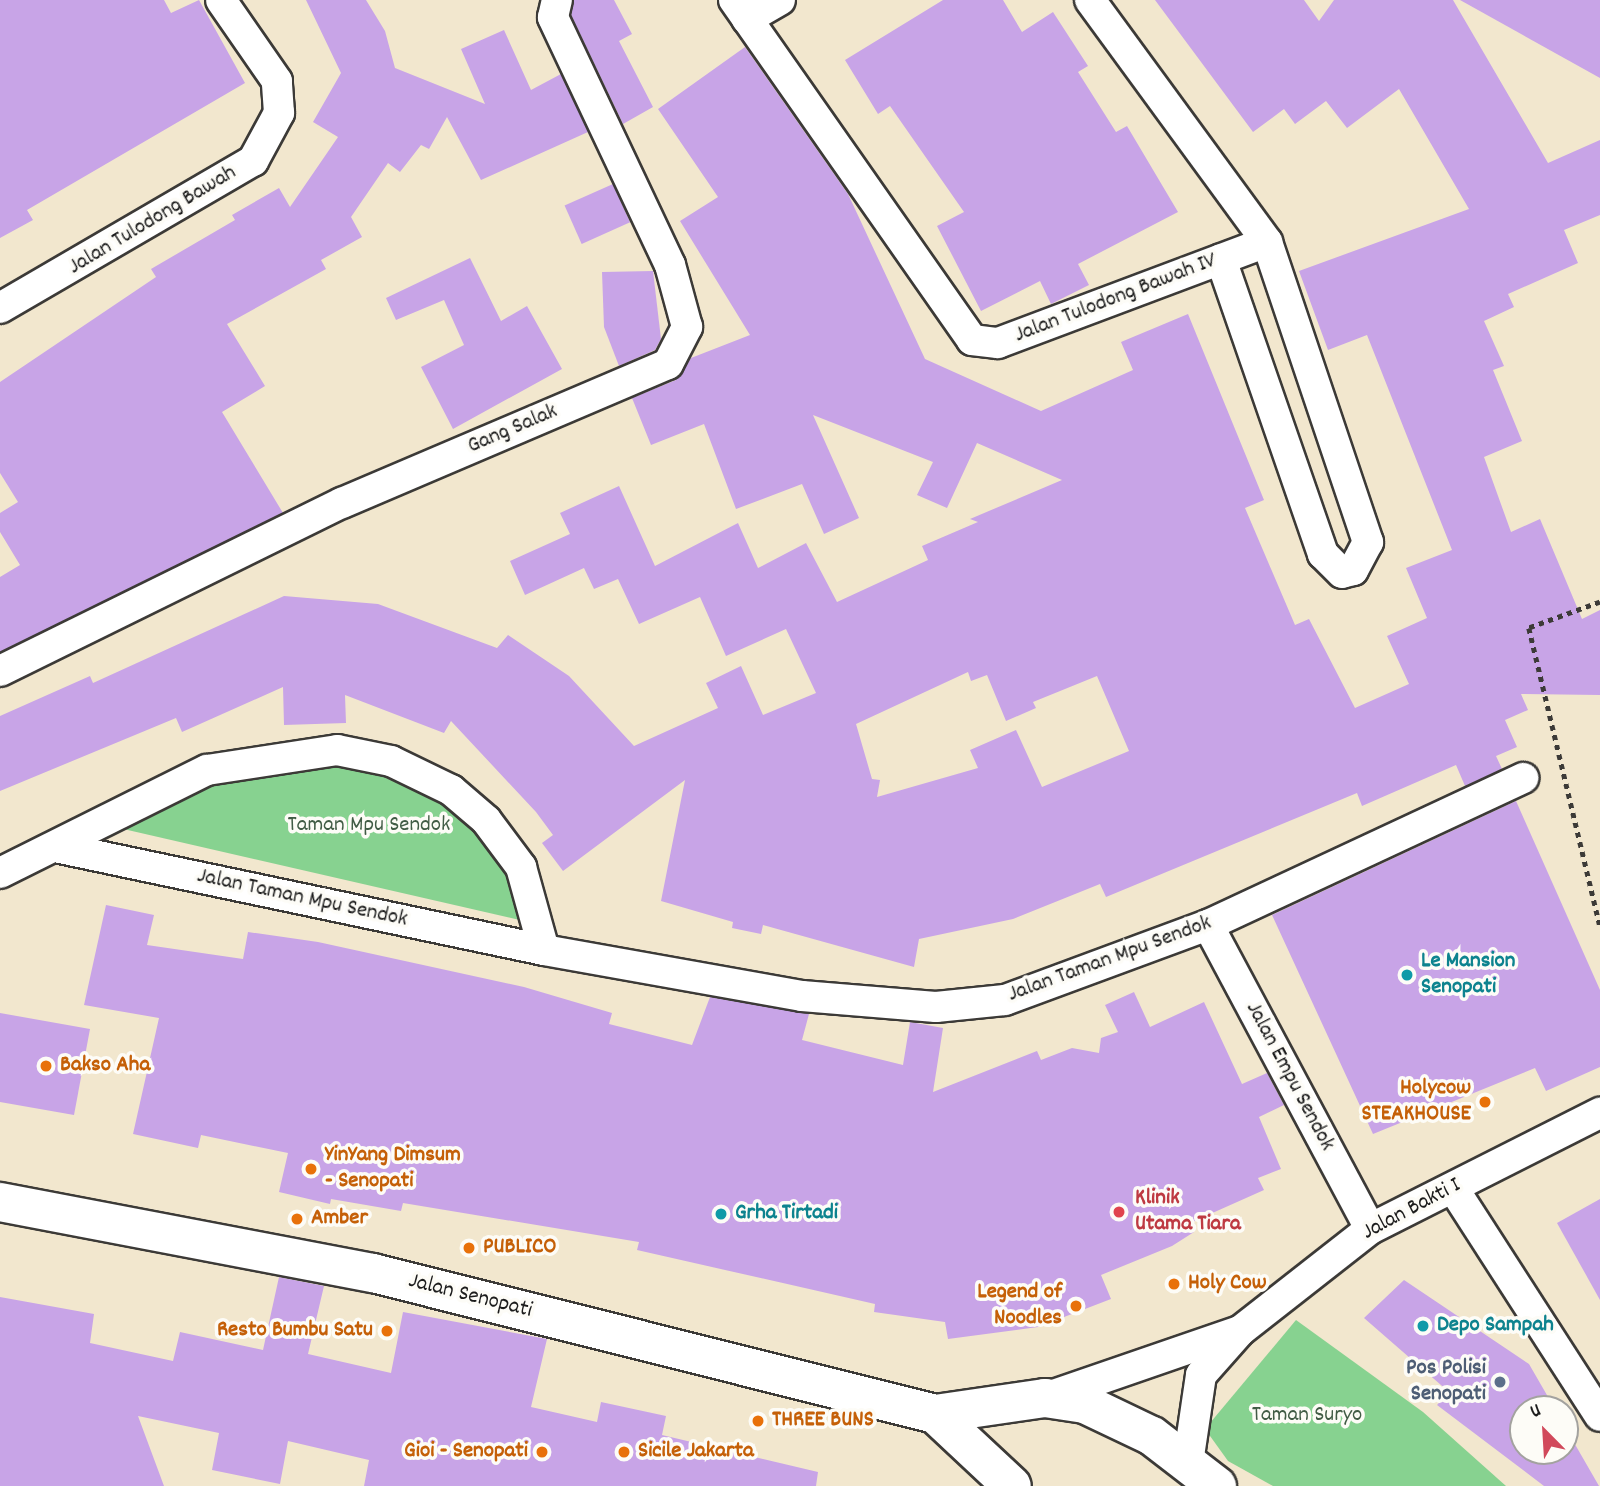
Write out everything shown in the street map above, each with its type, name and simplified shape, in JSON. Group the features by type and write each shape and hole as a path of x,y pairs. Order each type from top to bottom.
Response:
{"main road":[{"name":"Jalan Senopati","path":"0,1202 373,1273 935,1414"},
{"path":"935,1414 1045,1398 1114,1415 1188,1462 1217,1486"},
{"path":"935,1414 1012,1486"}],"street":[{"name":"Jalan Tulodong Bawah","path":"0,309 253,161 279,113 277,81 221,0"},
{"name":"Gang Salak","path":"0,671 342,503 668,364 682,347 687,327 670,265 553,18 557,0"},
{"name":"Jalan Tulodong Bawah IV","path":"780,0 741,9 972,340 998,343 1266,242"},
{"path":"1090,0 1266,242 1368,542 1353,570 1342,573 1323,554 1221,259"},
{"path":"0,873 60,848 146,795 207,770 337,750 391,761 451,790 486,820 521,867 544,950"},
{"name":"Jalan Taman Mpu Sendok","path":"60,848 544,950 802,996 936,1007 1005,1000 1208,925 1523,778"},
{"name":"Jalan Empu Sendok","path":"1208,925 1370,1229"},
{"name":"Jalan Bakti I","path":"1188,1462 1201,1375 1240,1331 1370,1229 1600,1113"},
{"path":"1453,1188 1600,1416"},
{"name":"Jalan Bakti I","path":"1045,1398 1240,1331"}],"path":[{"path":"1600,602 1529,628 1600,926"}],"green space":[{"name":"Taman Mpu Sendok","path":"337,762 393,771 476,828 516,874 524,921 119,828 208,781"},
{"name":"Taman Suryo","path":"1296,1320 1423,1412 1506,1486 1273,1486 1228,1461 1205,1429"}],"building":[{"path":"0,0 164,0 171,13 199,0 245,83 27,210 33,220 0,238"},
{"path":"306,0 366,0 385,31 395,68 485,104 461,49 504,30 531,90 561,74 588,132 481,180 447,117 429,149 421,145 400,172 388,163 351,217 362,237 321,260 326,269 227,324 265,386 222,412 283,513 0,652 0,577 20,565 0,532 0,513 18,502 0,473 0,382 156,277 151,269 235,220 232,215 279,188 290,207 338,137 313,122 341,73"},
{"path":"574,0 614,0 632,34 619,41 653,107 623,124 571,15"},
{"path":"943,0 1003,0 1022,32 1053,12 1088,66 1078,72 1116,132 1127,126 1178,212 1078,264 1089,285 1051,304 1040,281 981,311 937,226 964,212 890,106 878,114 845,60"},
{"path":"1155,0 1304,0 1319,21 1334,0 1453,0 1548,163 1600,140 1600,215 1564,230 1578,263 1508,294 1514,307 1484,321 1504,366 1493,370 1522,441 1484,457 1511,532 1540,519 1582,619 1600,610 1600,695 1521,694 1528,710 1505,720 1517,747 1496,756 1502,769 1465,786 1456,765 1362,806 1357,793 1106,897 1100,884 1013,919 919,939 914,967 763,925 761,934 732,928 733,922 661,901 685,780 563,871 542,843 553,835 536,812 451,721 444,733 345,695 346,723 284,725 283,687 182,732 176,718 0,791 0,716 90,676 93,683 284,596 378,604 497,648 508,635 569,676 634,746 718,708 706,683 741,666 763,715 816,693 786,629 726,656 700,597 639,624 618,579 594,589 584,568 525,595 510,561 570,534 560,513 619,486 655,566 738,523 758,568 806,543 837,602 928,560 922,546 978,522 970,519 1062,480 977,443 947,508 917,495 933,462 813,415 859,518 824,534 802,484 736,509 704,424 651,445 632,398 676,380 691,358 750,335 680,221 718,197 658,109 745,47 848,194 925,359 1041,411 1133,370 1121,342 1188,314 1264,500 1245,508 1295,625 1309,619 1355,708 1409,684 1387,636 1427,618 1406,568 1452,550 1367,335 1328,350 1299,271 1469,209 1399,89 1347,128 1326,101 1295,124 1284,109 1253,132","holes":["968,672 971,681 987,675 1006,721 1036,708 1033,702 1097,676 1129,751 1042,787 1016,730 970,750 978,768 877,797 880,780 872,779 856,724"]},
{"path":"1460,0 1600,0 1600,78"},
{"path":"613,184 630,222 582,244 565,206"},
{"path":"470,258 501,321 527,306 562,369 453,429 421,367 464,345 444,300 396,320 386,298"},
{"path":"653,271 661,339 655,350 619,366 604,327 602,272"},
{"path":"1516,801 1600,990 1600,1067 1546,1091 1535,1068 1373,1134 1272,915"},
{"path":"106,905 154,915 147,945 243,959 248,932 318,942 524,987 612,1013 609,1024 692,1045 710,997 809,1014 802,1040 903,1065 910,1022 943,1028 933,1092 1037,1051 1041,1060 1072,1048 1099,1053 1101,1038 1118,1032 1105,1005 1134,992 1150,1027 1204,1002 1242,1084 1267,1073 1284,1105 1259,1117 1281,1169 1258,1178 1264,1190 1190,1223 1194,1232 1172,1246 1101,1275 1111,1299 1038,1327 948,1339 945,1322 874,1312 875,1304 637,1250 639,1242 403,1203 401,1211 331,1199 330,1204 279,1192 288,1153 201,1135 198,1148 133,1134 159,1018 84,1005"},
{"name":"Bakso Aha","path":"0,1013 90,1029 74,1115 0,1102"},
{"path":"1600,1199 1600,1300 1557,1223"},
{"path":"279,1277 324,1286 308,1354 391,1373 403,1312 547,1339 531,1407 597,1422 601,1402 666,1416 662,1435 818,1472 816,1486 364,1486 369,1460 288,1441 280,1484 212,1470 219,1433 138,1416 164,1486 0,1486 0,1297 94,1314 90,1343 173,1361 180,1332 263,1350"},
{"path":"1404,1280 1529,1364 1547,1395 1509,1395 1509,1460 1437,1405 1449,1392 1364,1318"},
{"path":"1579,1451 1599,1486 1544,1486 1516,1465 1579,1465"}],"place":[{"name":"Le Mansion Senopati","path":"1407,975"},
{"name":"Bakso Aha","path":"46,1066"},
{"name":"Holycow STEAKHOUSE","path":"1485,1102"},
{"name":"YinYang Dimsum - Senopati","path":"311,1169"},
{"name":"Klinik Utama Tiara","path":"1119,1212"},
{"name":"Grha Tirtadi","path":"721,1214"},
{"name":"Amber","path":"297,1219"},
{"name":"PUBLICO","path":"469,1248"},
{"name":"Holy Cow","path":"1174,1284"},
{"name":"Legend of Noodles","path":"1076,1306"},
{"name":"Depo Sampah","path":"1423,1326"},
{"name":"Resto Bumbu Satu","path":"387,1331"},
{"name":"Pos Polisi Senopati","path":"1500,1382"},
{"name":"THREE BUNS","path":"758,1421"},
{"name":"Gioi - Senopati","path":"542,1452"},
{"name":"Sicile Jakarta","path":"624,1452"}]}
